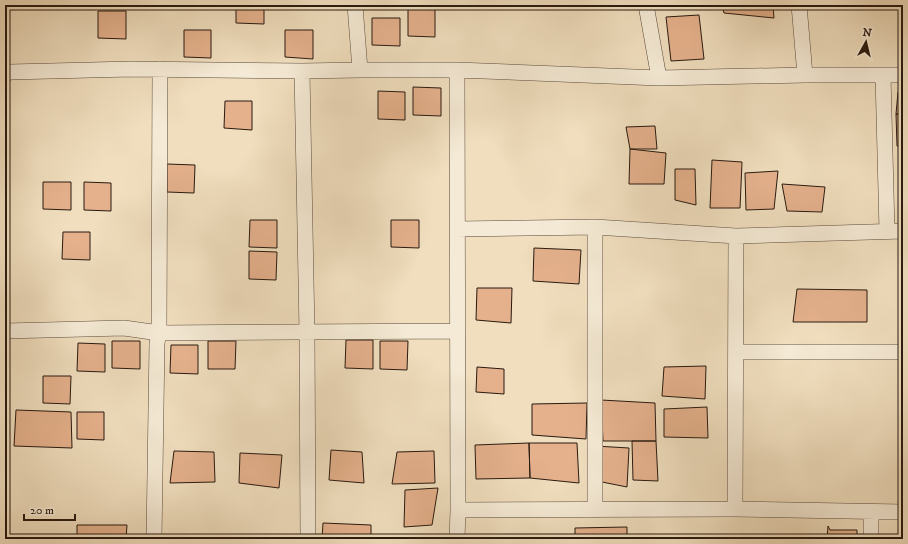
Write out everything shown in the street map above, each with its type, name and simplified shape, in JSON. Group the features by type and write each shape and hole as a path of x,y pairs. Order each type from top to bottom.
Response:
{"street":[{"path":"355,5 360,70"},
{"path":"646,5 659,78"},
{"path":"799,5 805,75"},
{"path":"154,539 158,333 160,69"},
{"path":"5,74 10,72 160,69 302,71 458,70 659,78 805,75 903,75"},
{"path":"457,539 458,70"},
{"path":"302,71 307,332 308,539"},
{"path":"883,75 887,231"},
{"path":"457,229 596,227 736,236 903,231"},
{"path":"595,510 596,227"},
{"path":"735,509 736,236"},
{"path":"5,331 124,328 158,333 457,331"},
{"path":"736,352 903,352"},
{"path":"458,510 735,509 903,512"},
{"path":"871,512 871,539"}],"building":[{"path":"236,5 264,5 264,24 236,23"},
{"path":"722,5 773,5 774,18 724,13"},
{"path":"408,9 435,9 435,37 408,36"},
{"path":"98,11 126,11 126,39 98,38"},
{"path":"699,15 704,59 671,61 666,17"},
{"path":"372,18 400,18 400,46 372,45"},
{"path":"184,30 211,30 211,58 184,57"},
{"path":"285,30 313,30 313,59 285,57"},
{"path":"413,87 441,88 441,116 413,115"},
{"path":"378,91 405,92 405,120 378,119"},
{"path":"898,92 903,92 903,115 896,114"},
{"path":"225,101 252,101 252,130 224,128"},
{"path":"896,114 903,115 903,146 897,146"},
{"path":"655,126 657,149 630,149 626,127"},
{"path":"630,149 666,153 664,184 629,184"},
{"path":"712,160 742,162 740,208 710,208"},
{"path":"167,164 195,165 194,193 167,192"},
{"path":"675,169 695,169 696,205 675,200"},
{"path":"778,171 774,209 746,210 745,173"},
{"path":"43,182 71,182 71,210 43,209"},
{"path":"84,182 111,183 111,211 84,210"},
{"path":"782,184 825,187 822,212 787,211"},
{"path":"250,220 277,220 277,248 249,247"},
{"path":"391,220 419,220 419,248 391,247"},
{"path":"63,232 90,232 90,260 62,259"},
{"path":"534,248 581,250 579,284 533,281"},
{"path":"249,251 277,252 276,280 249,279"},
{"path":"477,288 512,288 511,323 476,320"},
{"path":"797,289 867,290 867,322 793,322"},
{"path":"346,340 373,340 373,369 345,368"},
{"path":"112,341 140,341 140,369 112,368"},
{"path":"208,341 236,341 235,369 208,369"},
{"path":"380,341 408,341 407,370 380,369"},
{"path":"78,343 105,344 105,372 77,371"},
{"path":"171,345 198,345 198,374 170,373"},
{"path":"706,366 705,399 662,396 664,367"},
{"path":"477,367 504,369 504,394 476,392"},
{"path":"43,376 71,376 70,404 43,403"},
{"path":"601,400 655,403 656,441 603,441"},
{"path":"587,403 586,439 532,435 532,404"},
{"path":"707,407 708,438 664,437 664,409"},
{"path":"16,410 71,412 72,448 14,446"},
{"path":"77,412 104,412 104,440 77,439"},
{"path":"632,441 656,441 658,481 633,480"},
{"path":"529,443 530,478 476,479 475,445"},
{"path":"529,443 577,443 579,483 530,478"},
{"path":"595,446 629,448 627,487 602,482"},
{"path":"331,450 362,452 364,483 329,480"},
{"path":"174,451 214,452 215,482 170,483"},
{"path":"434,451 435,483 392,484 397,452"},
{"path":"240,453 282,455 279,488 239,483"},
{"path":"438,488 432,525 404,527 405,490"},
{"path":"323,523 371,525 371,539 322,539"},
{"path":"77,525 127,525 126,539 77,539"},
{"path":"828,526 830,530 857,530 857,539 827,539"},
{"path":"627,527 627,539 575,539 575,528"},
{"path":"627,536 660,536 660,539 627,539"},
{"path":"887,536 903,536 903,539 887,539"}]}
